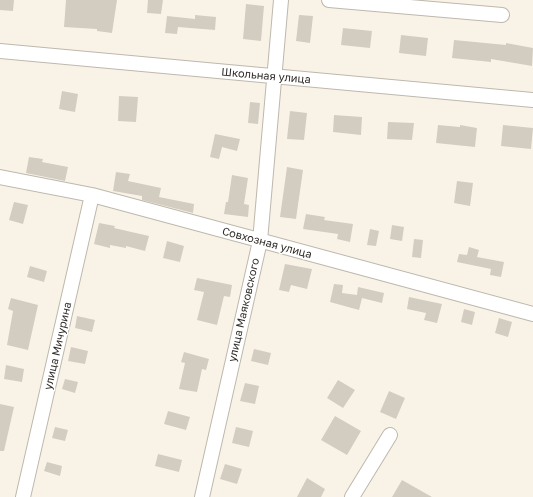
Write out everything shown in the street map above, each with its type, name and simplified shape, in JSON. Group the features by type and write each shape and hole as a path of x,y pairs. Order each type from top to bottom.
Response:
{"street":[{"name":"улица Маяковского","path":"202,497 260,241 281,0"},
{"path":"329,0 502,15"},
{"name":"Школьная улица","path":"0,51 533,100"},
{"name":"Совхозная улица","path":"0,177 92,195 533,314"},
{"name":"улица Мичурина","path":"23,497 92,195"},
{"path":"352,497 390,435"}],"building":[{"path":"0,0 14,0 13,11 0,10"},
{"path":"66,0 117,0 112,33 97,31 97,29 64,27"},
{"path":"148,0 163,0 161,14 147,13"},
{"path":"246,4 264,6 261,41 243,39"},
{"path":"195,15 216,17 215,30 178,27 177,34 165,33 167,16 195,19"},
{"path":"299,15 313,16 310,43 296,41"},
{"path":"343,28 372,31 370,48 341,45"},
{"path":"401,35 428,38 426,56 399,53"},
{"path":"454,40 506,45 506,43 533,48 532,66 491,59 491,62 452,58"},
{"path":"62,91 78,94 75,112 59,109"},
{"path":"119,96 138,97 136,122 118,121"},
{"path":"250,102 260,103 258,124 248,123"},
{"path":"290,111 307,113 304,140 287,139"},
{"path":"334,115 362,117 361,135 333,132"},
{"path":"388,122 414,123 412,140 387,139"},
{"path":"438,125 460,127 460,125 477,128 475,147 436,143"},
{"path":"503,125 533,128 531,149 501,146"},
{"path":"215,134 240,139 237,151 222,147 219,159 210,157"},
{"path":"29,157 43,159 42,162 68,167 65,181 26,173"},
{"path":"287,167 303,170 296,219 280,217"},
{"path":"116,172 130,174 128,181 161,188 159,197 194,204 193,213 142,200 142,196 113,191"},
{"path":"232,175 248,178 244,204 249,205 248,217 224,214 226,202 228,202"},
{"path":"457,181 473,183 470,206 454,203"},
{"path":"14,202 28,205 23,224 9,220"},
{"path":"306,214 325,217 324,220 353,224 350,242 337,239 338,234 303,229"},
{"path":"99,223 149,236 145,251 126,246 126,248 110,245 110,248 94,244"},
{"path":"392,225 404,227 402,241 390,239"},
{"path":"370,229 379,231 376,246 367,245"},
{"path":"414,239 423,240 421,258 412,257"},
{"path":"167,241 184,246 180,262 163,258"},
{"path":"469,247 479,250 477,257 504,262 501,277 490,275 491,269 457,262 459,254 467,255"},
{"path":"285,264 312,269 307,289 291,285 289,292 279,290"},
{"path":"30,266 47,271 44,282 27,277"},
{"path":"197,278 232,285 230,297 224,296 217,325 197,320 204,292 194,290"},
{"path":"334,284 343,285 342,293 357,295 358,287 384,293 382,303 362,298 359,310 330,302"},
{"path":"409,297 442,304 437,323 424,320 426,313 407,309"},
{"path":"11,298 38,305 28,350 7,345 13,311 8,309"},
{"path":"464,309 475,312 472,325 461,322"},
{"path":"77,316 95,320 92,332 75,328"},
{"path":"499,318 512,322 508,337 495,333"},
{"path":"71,347 88,351 85,364 68,361"},
{"path":"254,349 271,353 268,365 251,361"},
{"path":"184,352 209,359 206,370 202,369 197,392 179,389 185,363 181,362"},
{"path":"6,365 24,369 22,382 4,379"},
{"path":"65,379 78,382 75,393 62,389"},
{"path":"338,380 355,390 343,408 327,398"},
{"path":"245,383 259,386 255,404 240,401"},
{"path":"389,391 405,398 396,419 380,412"},
{"path":"0,404 14,407 4,451 0,451"},
{"path":"168,411 190,417 186,430 164,424"},
{"path":"335,416 361,431 347,455 321,440"},
{"path":"55,427 68,430 65,441 52,438"},
{"path":"236,427 253,431 249,447 232,443"},
{"path":"158,454 182,460 179,472 155,466"},
{"path":"47,462 62,466 60,476 44,471"},
{"path":"225,464 242,469 237,484 220,479"},
{"path":"307,478 325,489 321,497 297,497"},
{"path":"402,480 432,497 392,497"}]}
